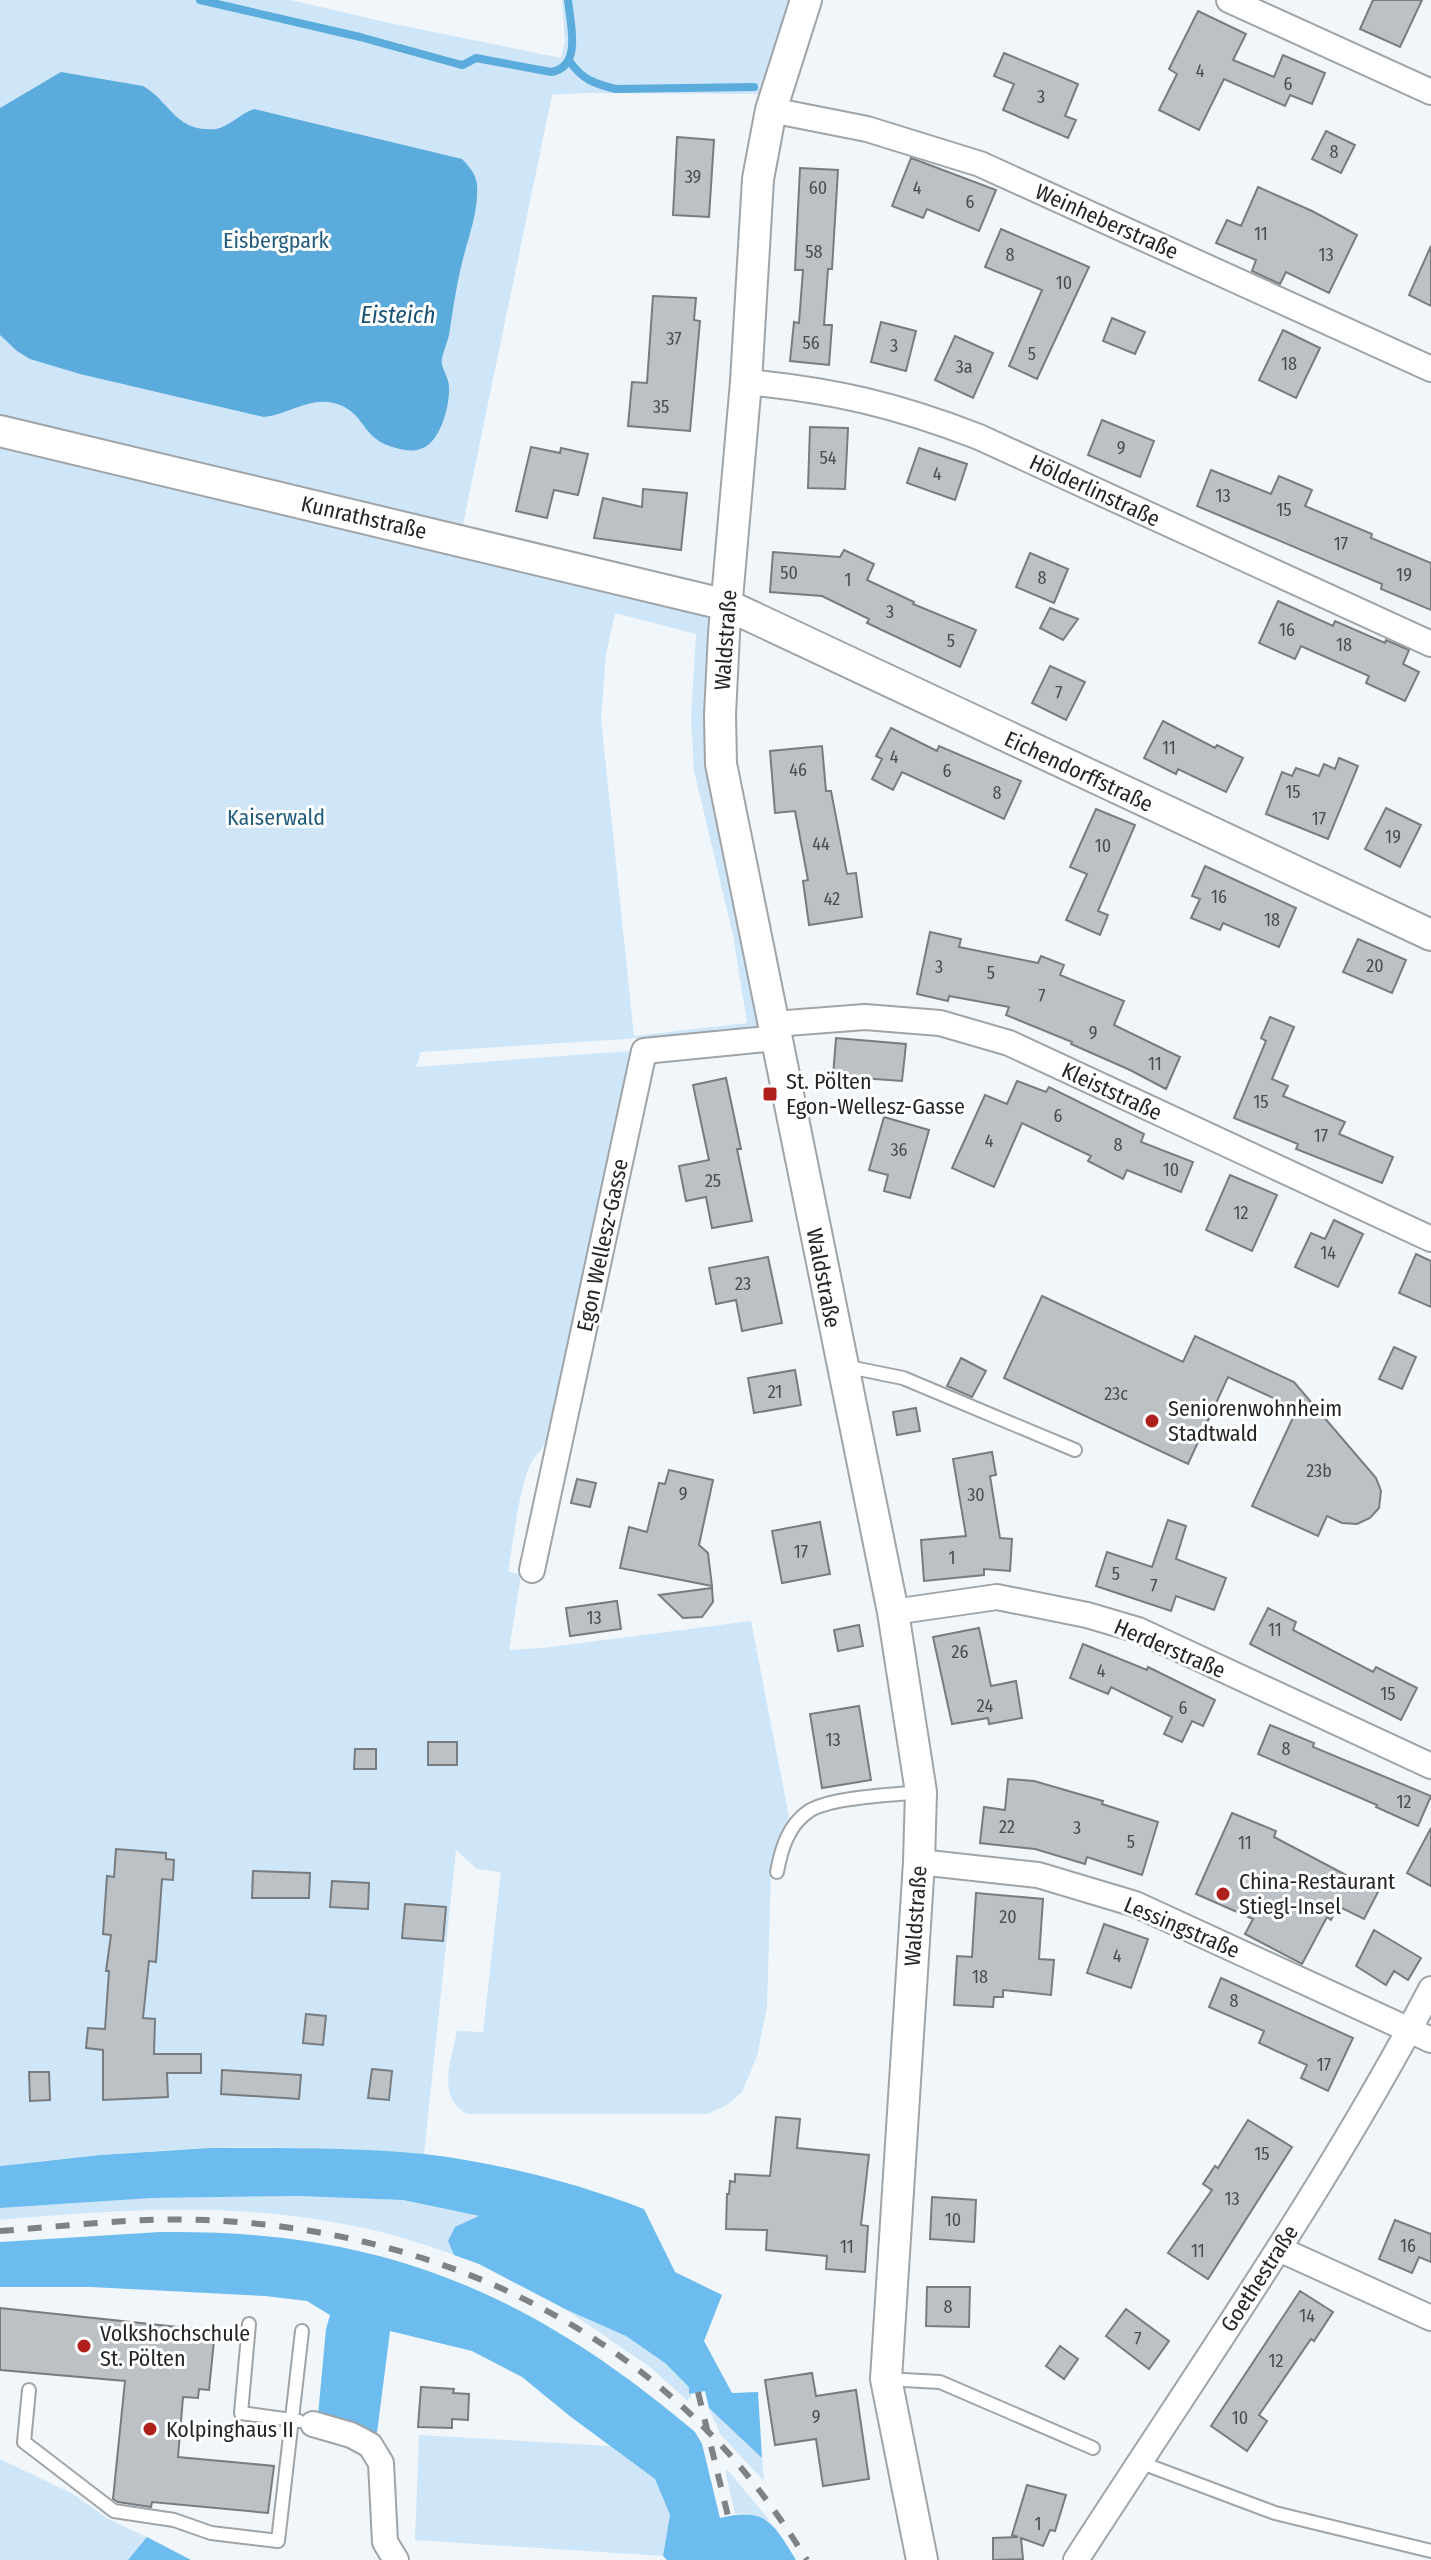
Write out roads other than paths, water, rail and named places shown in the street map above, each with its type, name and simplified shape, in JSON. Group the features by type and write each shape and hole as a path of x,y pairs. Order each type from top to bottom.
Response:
{"street":[{"name":"Waldstraße","path":"806,0 771,110 758,179 720,715 721,764 893,1612 921,1792 886,2379 922,2560"},
{"path":"1229,0 1431,92"},
{"name":"Weinheberstraße","path":"771,110 867,129 980,164 1431,369"},
{"name":"Hölderlinstraße","path":"746,382 833,393 882,403 930,418 979,437 1431,644"},
{"name":"Kunrathstraße","path":"0,431 727,605"},
{"name":"Eichendorffstraße","path":"727,605 1431,935"},
{"name":"Kleiststraße","path":"776,1031 865,1017 940,1023 1009,1043 1431,1239"},
{"name":"Egon Wellesz-Gasse","path":"532,1570 644,1051 776,1031"},
{"name":"Herderstraße","path":"893,1612 997,1597 1087,1615 1138,1630 1431,1766"},
{"name":"Lessingstraße","path":"919,1862 1038,1875 1135,1904 1420,2034"},
{"name":"Goethestraße","path":"1076,2560 1420,2034 1431,1989"},
{"path":"1279,2249 1431,2318"},
{"path":"303,2422 351,2435 370,2445 381,2463 385,2542 396,2560"}],"lane":[{"path":"841,1365 903,1378 1075,1450"},
{"path":"777,1872 782,1847 795,1825 810,1811 846,1800 921,1792"},
{"path":"249,2324 241,2413 303,2422"},
{"path":"29,2390 24,2442 114,2511 174,2520 211,2533 278,2541 303,2422 302,2331"},
{"path":"886,2379 940,2382 1093,2448"},
{"path":"1139,2462 1275,2513 1431,2551"}],"water":[{"name":"Eisteich","path":"61,72 143,86 182,121 202,129 221,128 254,109 462,159 470,167 477,185 476,204 442,358 449,383 448,404 438,432 427,446 414,450 385,444 370,434 348,409 330,402 311,403 264,417 80,374 30,359 0,335 0,108"}],"waterway":[{"path":"200,0 360,37 458,64 463,65 476,58 551,72 561,68 571,53 568,0"},
{"path":"570,62 590,80 616,89 754,87"}],"railway":[{"path":"0,2231 103,2222 206,2220 285,2227 364,2242 440,2264 512,2294 582,2331 646,2376 706,2429 759,2490 807,2560"},
{"path":"698,2392 728,2516"}],"place":[{"name":"St. Pölten Egon-Wellesz-Gasse","path":"770,1094"},
{"name":"Seniorenwohnheim Stadtwald","path":"1152,1421"},
{"name":"China-Restaurant Stiegl-Insel","path":"1223,1894"},
{"name":"Volkshochschule St. Pölten","path":"84,2346"},
{"name":"Kolpinghaus II","path":"150,2429"}],"park label":[{"name":"Eisbergpark","path":"276,240"},
{"name":"Kaiserwald","path":"276,817"}]}
